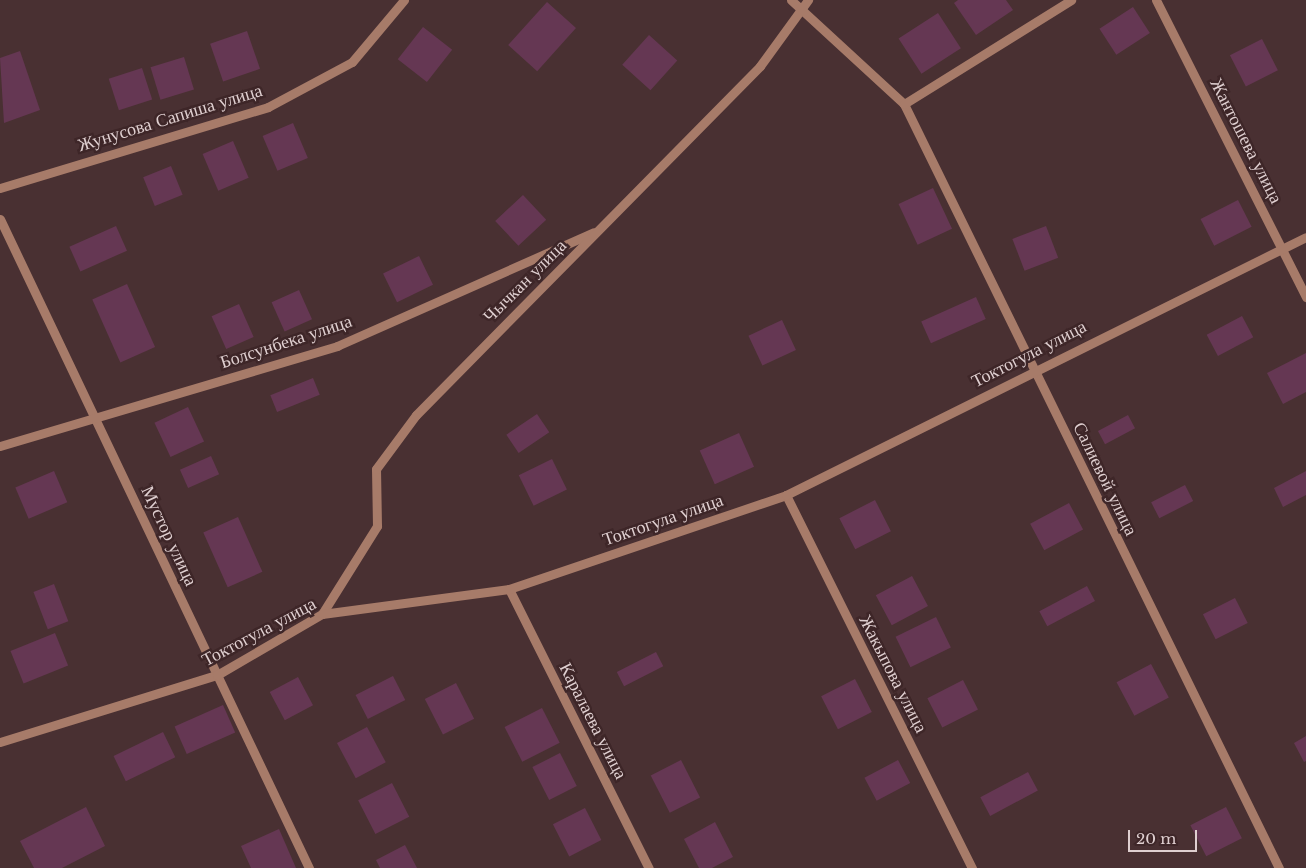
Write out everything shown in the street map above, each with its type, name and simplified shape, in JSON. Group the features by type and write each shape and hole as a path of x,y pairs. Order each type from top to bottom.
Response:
{"street":[{"name":"Жунусова Сапиша улица","path":"0,188 268,107 352,62 404,0"},
{"path":"791,0 802,8 904,104 1071,0"},
{"name":"Чычкан улица","path":"322,614 377,526 376,469 416,415 760,66 808,0"},
{"name":"Жантошева улица","path":"1156,0 1306,297"},
{"name":"Салиевой улица","path":"904,104 1279,868"},
{"name":"Мустор улица","path":"0,218 309,868"},
{"name":"Болсунбека улица","path":"0,446 94,416 336,346 599,230"},
{"name":"Токтогула улица","path":"0,742 217,675 322,614 509,589 786,496 1033,370 1306,237"},
{"name":"Жакыпова улица","path":"786,496 972,868"},
{"name":"Каралаева улица","path":"509,589 648,868"}],"building":[{"path":"958,0 1006,0 1013,10 976,35 954,3"},
{"path":"547,2 576,28 537,71 508,45"},
{"path":"1133,7 1150,33 1116,55 1099,29"},
{"path":"938,13 961,48 921,74 899,39"},
{"path":"423,27 452,50 427,82 398,59"},
{"path":"247,31 260,69 223,82 210,44"},
{"path":"649,35 677,60 650,90 622,65"},
{"path":"1262,39 1278,70 1246,87 1230,55"},
{"path":"20,51 40,110 4,123 0,58"},
{"path":"184,57 194,90 160,100 151,67"},
{"path":"142,68 152,99 119,110 109,79"},
{"path":"293,123 308,158 277,171 263,136"},
{"path":"233,141 249,178 218,191 203,154"},
{"path":"171,166 183,195 155,206 143,177"},
{"path":"933,188 952,229 918,245 899,204"},
{"path":"523,195 546,220 518,246 495,221"},
{"path":"1238,200 1252,227 1214,246 1201,219"},
{"path":"116,226 127,251 80,271 69,247"},
{"path":"1046,226 1058,258 1025,271 1012,239"},
{"path":"419,256 433,285 397,302 383,274"},
{"path":"127,284 155,347 120,362 92,299"},
{"path":"299,290 312,319 285,331 272,302"},
{"path":"976,297 986,319 931,343 921,321"},
{"path":"239,304 254,337 226,349 212,316"},
{"path":"1242,316 1253,337 1218,356 1207,335"},
{"path":"782,320 796,350 762,366 748,336"},
{"path":"1306,353 1306,392 1283,404 1267,373"},
{"path":"313,378 320,395 277,412 270,395"},
{"path":"188,407 204,441 171,457 154,423"},
{"path":"537,414 549,432 519,453 506,435"},
{"path":"1128,415 1135,428 1105,444 1098,431"},
{"path":"739,433 754,467 715,484 700,450"},
{"path":"211,456 219,474 188,488 180,470"},
{"path":"552,459 567,490 534,506 519,475"},
{"path":"54,471 67,502 29,519 15,487"},
{"path":"1306,471 1306,495 1283,507 1274,488"},
{"path":"1185,485 1193,501 1159,518 1151,502"},
{"path":"875,500 891,531 855,549 839,518"},
{"path":"1069,503 1083,529 1044,550 1030,524"},
{"path":"238,517 262,572 228,587 203,532"},
{"path":"912,576 928,606 892,625 876,595"},
{"path":"54,584 68,621 48,629 33,592"},
{"path":"1087,586 1095,601 1047,626 1039,611"},
{"path":"1235,598 1248,623 1216,639 1203,614"},
{"path":"936,617 951,648 910,667 896,637"},
{"path":"55,633 68,665 24,683 10,651"},
{"path":"656,652 663,666 624,686 617,672"},
{"path":"1151,664 1169,698 1134,716 1117,682"},
{"path":"393,676 405,700 368,719 356,695"},
{"path":"298,677 313,705 285,720 270,692"},
{"path":"855,679 872,712 838,729 821,696"},
{"path":"963,680 978,709 942,728 927,698"},
{"path":"456,683 474,719 443,735 425,699"},
{"path":"223,705 235,732 187,754 175,727"},
{"path":"542,708 560,743 522,762 505,727"},
{"path":"367,727 386,762 356,778 337,743"},
{"path":"163,732 175,757 126,781 114,756"},
{"path":"1306,736 1306,761 1304,762 1294,743"},
{"path":"560,753 577,786 549,800 532,767"},
{"path":"681,760 700,797 670,813 651,775"},
{"path":"898,760 910,783 877,801 864,778"},
{"path":"1028,772 1038,791 990,816 980,797"},
{"path":"392,783 409,817 375,834 358,800"},
{"path":"86,807 105,846 62,868 34,868 20,841"},
{"path":"1226,807 1242,838 1206,856 1190,825"},
{"path":"585,808 601,840 569,856 553,824"},
{"path":"715,822 733,857 712,868 699,868 684,839"},
{"path":"279,829 296,868 251,868 241,846"},
{"path":"405,845 417,868 380,868 376,860"}]}
